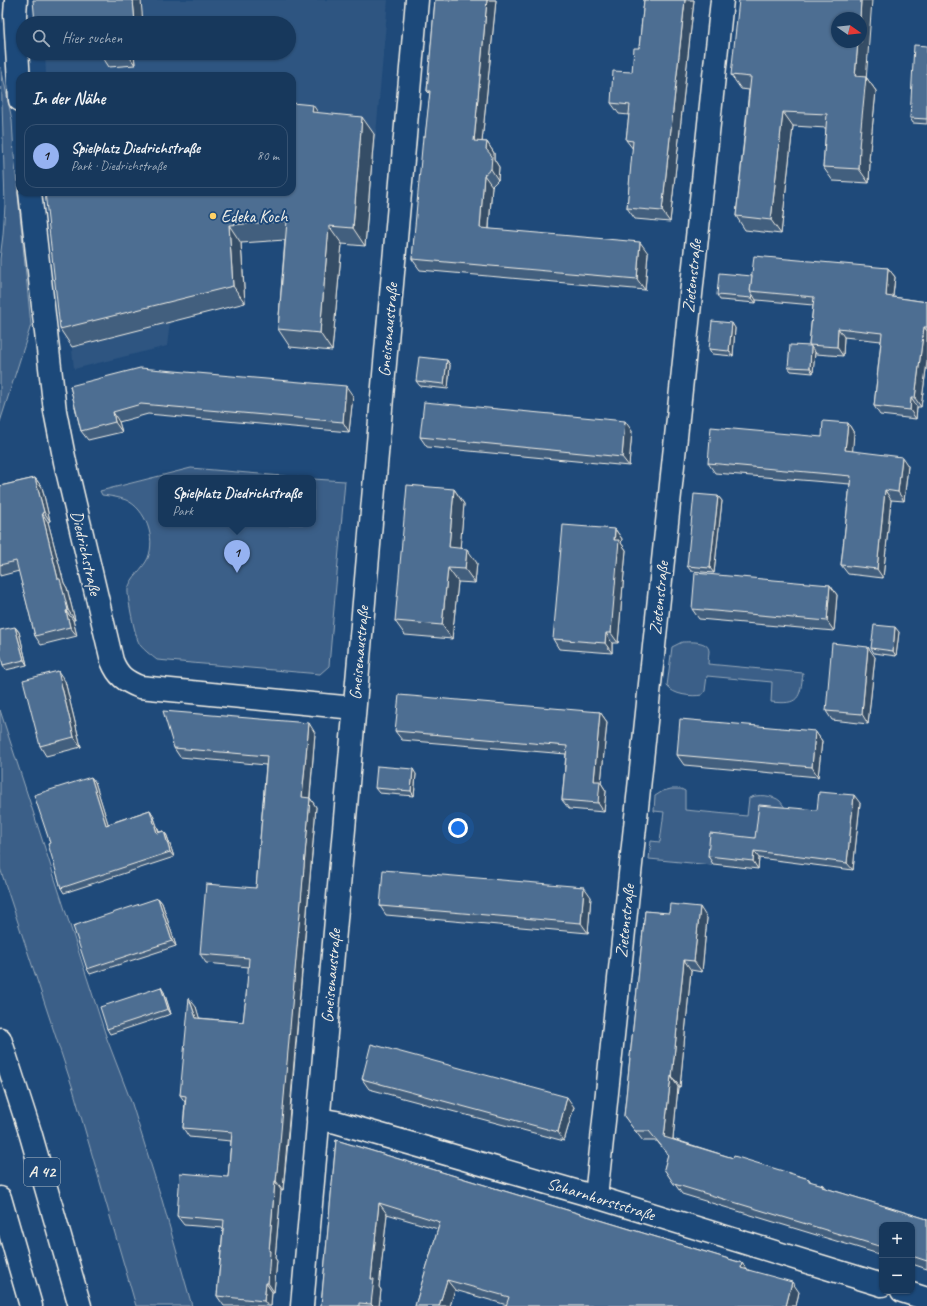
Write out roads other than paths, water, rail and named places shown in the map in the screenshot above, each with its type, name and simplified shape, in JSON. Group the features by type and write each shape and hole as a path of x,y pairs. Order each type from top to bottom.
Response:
{"main road":[{"path":"16,0 14,15 16,43"},
{"name":"Gneisenaustraße","path":"302,1306 417,0"},
{"name":"Zietenstraße","path":"596,1197 722,0"},
{"path":"17,60 18,72"},
{"name":"Diedrichstraße","path":"30,196 55,411 68,476 112,661 116,671 123,678 140,686 354,708"},
{"name":"A 42","path":"0,1039 30,1132 80,1306"},
{"name":"Scharnhorststraße","path":"318,1119 336,1122 596,1197 879,1284"},
{"path":"0,1198 32,1306"},
{"path":"911,1294 927,1299"}],"place":[{"name":"Edeka Koch","path":"213,216"},
{"name":"Spielplatz Diedrichstraße","path":"237,573"}]}
